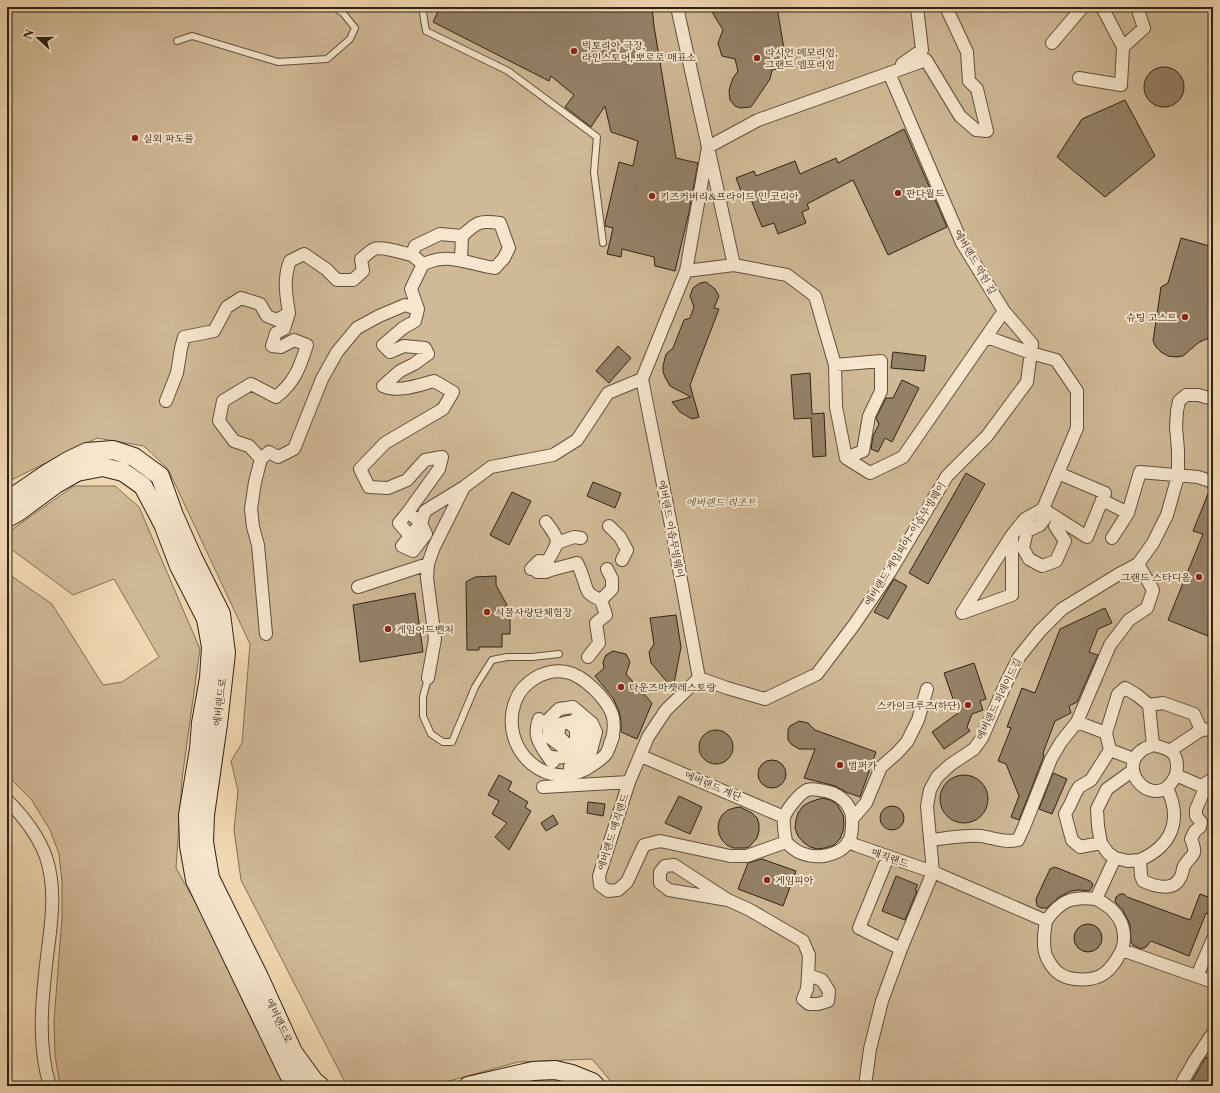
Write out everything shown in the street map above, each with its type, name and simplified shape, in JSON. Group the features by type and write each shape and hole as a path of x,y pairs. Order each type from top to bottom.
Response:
{"street":[{"path":"677,7 734,265"},
{"path":"889,73 922,50 917,7"},
{"path":"708,147 758,120 926,60 960,116 976,130 987,131 977,89 968,81 967,52 946,7"},
{"path":"1052,43 1081,9 1080,7"},
{"path":"1079,78 1121,85 1123,47 1102,7"},
{"path":"1123,47 1144,28 1137,7"},
{"name":"에버랜드 막힌 길","path":"889,73 962,243 1004,311"},
{"path":"421,524 425,511 464,487 491,467 553,455 577,440 608,393 642,380 686,271 708,147"},
{"path":"408,512 421,524 426,534 413,551 402,546 410,536 399,523 439,469 442,457 425,460 407,480 388,488 369,487 360,469 385,443 443,409 453,392 434,381 405,388 389,388 383,386 400,370 414,364 428,354 425,348 404,346 390,352 383,345 415,320 418,309 411,289 424,264 442,258 461,260 477,265 495,268 504,258 509,248 500,223 486,221 475,224 462,236 461,260"},
{"path":"412,255 416,246 440,234 462,236"},
{"path":"261,459 249,446 234,441 219,421 223,401 251,384 276,397 286,388 299,370 307,345 294,340 281,347 272,346 276,333 284,329 290,312 285,291 286,272 290,261 304,254 326,269 338,280 353,280 363,272 361,258 375,249 390,250 397,253 412,255 424,264"},
{"path":"686,271 734,265 787,275 815,296 835,365 836,407 846,458 870,473 903,457 1004,311"},
{"path":"166,400 176,373 180,348 184,337 214,331 227,307 241,298 260,304 267,316 278,320 290,312"},
{"path":"266,634 258,545 253,527 251,509 255,482 261,459 269,452 278,456 294,448 322,379 337,352 357,328 406,305 418,309"},
{"name":"에버랜드 게임피아~이솝무빙웨이","path":"699,678 765,699 817,674 890,572 948,476 987,436 1027,382 1032,344 1004,311"},
{"path":"987,337 1031,353 1056,360 1077,392 1078,428 1058,473 1040,526 1027,532 1023,548 1029,559 1042,566 1056,561 1065,541 1056,526"},
{"path":"835,365 881,361 881,391 869,416 863,451 846,458"},
{"name":"에버랜드 이솝무빙웨이","path":"642,380 671,525 699,678"},
{"name":"에버랜드 퍼레이드길","path":"933,872 927,806 930,790 937,777 950,765 974,750 982,738 1019,657 1040,631 1062,609 1138,564 1153,543 1167,515 1178,476 1176,411 1179,401 1186,395 1198,395 1213,399"},
{"name":"에버랜드로","path":"7,501 48,473 87,452 114,450 134,457 160,476 174,515 193,558 221,614 226,653 204,842 210,878 260,979 293,1052 314,1081 320,1086"},
{"name":"에버랜드로","path":"7,518 18,512 56,484 77,472 103,467 123,472 143,486 147,492 163,524 179,566 206,619 211,647 209,678 188,815 189,846 194,880 284,1066 296,1086"},
{"path":"1112,538 1128,513 1140,472 1178,476 1198,476 1213,482"},
{"path":"1046,511 1087,537 1105,493 1058,473"},
{"path":"428,678 435,639 427,578 428,564 434,547 464,487"},
{"path":"1102,500 1128,513"},
{"path":"1012,535 1012,596 962,613 1012,535 1025,519 1046,511"},
{"path":"534,570 546,572 557,543 557,536 546,522"},
{"path":"609,526 620,537 627,550 622,560"},
{"path":"557,543 574,537 581,538"},
{"path":"549,566 577,563 582,575 585,589 593,597 601,600"},
{"path":"358,587 428,564"},
{"path":"931,840 962,836 982,836 1009,842 1018,840 1051,759 1061,742 1077,722 1110,645 1129,620 1147,608 1153,590 1138,564"},
{"path":"601,600 612,589 612,579 607,569"},
{"path":"588,657 599,643 596,623 606,615 601,600"},
{"path":"539,718 536,725 537,740 551,761 570,767 588,768 606,755 612,740 612,714 604,699 582,678 566,672 550,672 535,678 524,686 516,701 512,717 513,734 518,747 526,760 542,770 554,775 572,774 588,768"},
{"name":"에버랜드 매직랜드","path":"699,678 666,710 648,737 629,782 598,876 600,885 608,891 618,890 627,882 644,846 660,841 730,856 746,856 786,842"},
{"path":"1152,745 1149,705 1137,695 1125,688 1118,694 1106,733 1110,750 1133,765 1136,780 1146,788 1153,790 1167,788 1176,775 1178,766 1176,756 1171,750 1152,745 1141,750 1133,765 1107,789 1097,809 1098,832 1101,843 1108,853 1115,858 1128,861 1140,860 1158,850 1167,840 1175,815 1173,800 1167,788"},
{"path":"853,818 866,803 881,767 907,742 918,720 927,689"},
{"path":"1149,705 1163,703 1194,714 1207,729 1171,750"},
{"path":"560,724 568,722 576,728 576,741 565,749 549,737 550,719 559,709 573,707 592,723 596,732 590,756 570,767"},
{"path":"548,756 556,758 570,757 580,752 588,735 583,728 570,717 560,724 558,736 569,746"},
{"path":"1077,722 1106,733"},
{"path":"1101,843 1080,847 1072,840 1065,814 1074,794 1080,787 1091,780 1110,750"},
{"name":"에버랜드 계단","path":"641,756 784,817"},
{"path":"1176,775 1206,791"},
{"path":"1140,860 1141,876 1143,880 1161,887 1170,886 1176,883 1181,877 1183,868 1194,855 1195,850 1191,838 1195,831 1200,827 1201,822 1196,816 1196,809 1213,778"},
{"path":"543,788 629,782"},
{"path":"808,789 820,790 838,796 849,806 853,818 852,831 848,842 838,852 826,856 801,853 793,849 786,842 784,817 799,795 808,789"},
{"path":"7,800 18,811 38,840 46,858 50,875 52,908 44,979 42,1029 43,1057 50,1086"},
{"name":"매직랜드","path":"848,842 933,872"},
{"path":"888,857 860,928 901,949"},
{"path":"1096,899 1115,858"},
{"path":"728,900 669,890 660,883 660,872 665,866 674,866 728,900 750,910 803,941 809,956 808,975"},
{"path":"865,1086 870,1049 882,1001 901,949 933,872 1046,921"},
{"path":"1072,899 1096,899 1117,914 1123,928 1124,942 1122,950 1116,961 1105,973 1094,979 1082,980 1068,978 1056,971 1047,957 1044,936 1046,921 1053,910 1072,899"},
{"path":"1197,976 1213,939"},
{"path":"1122,950 1213,982"},
{"path":"1180,1086 1213,1033"},
{"path":"468,1086 533,1071 555,1070 572,1074 592,1082 596,1086"}],"lane":[{"path":"178,41 192,36 278,62 327,58 350,39 354,28 343,13 334,7"},
{"path":"422,7 426,31 508,72 596,137 594,172 603,242"},
{"path":"428,678 423,698 423,716 431,734 443,742 452,742 475,687 492,660 507,657 532,657 558,654"}],"green space":[{"name":"에버랜드 리조트","path":"7,7 1213,7 1213,1086 615,1086 592,1059 518,1062 431,1086 347,1086 241,880 234,830 238,791 231,761 242,743 250,644 168,469 144,446 97,438 7,482"},
{"path":"74,486 115,486 139,507 200,649 182,779 176,868 266,1028 287,1086 60,1085 55,1056 54,1021 62,918 62,882 59,854 50,830 31,799 7,775 7,573 52,604 103,685 122,682 159,657 114,579 73,595 7,546 7,533"}],"building":[{"name":"빅토리아 극장, 라인스토어, 뽀로로 매표소","path":"440,7 652,7 676,158 698,163 689,212 675,271 655,266 654,257 622,249 621,257 607,254 613,228 605,226 605,223 619,162 633,166 638,141 611,132 605,106 591,127 565,107 574,95 551,76 549,81 433,22"},
{"name":"라시언 메모리엄, 그랜드 엠포리엄","path":"709,7 777,7 787,67 772,70 770,79 751,107 740,108 735,106 730,100 729,90 733,78 738,71 735,59 722,56 718,43 723,30"},
{"path":"1164,67 1172,69 1178,73 1182,79 1184,87 1182,95 1178,101 1172,105 1164,107 1156,105 1150,101 1146,95 1144,87 1146,79 1150,73 1156,69"},
{"path":"1125,100 1155,156 1105,197 1057,157 1082,119"},
{"name":"판다월드","path":"904,129 947,227 888,255 853,180 807,204 809,209 802,212 806,223 778,234 774,223 762,227 748,192 742,194 736,178 754,171 756,176 795,161 800,174 836,158 838,163"},
{"name":"슈팅 고스트","path":"1181,238 1213,247 1213,339 1206,339 1198,343 1183,356 1176,357 1168,356 1161,352 1153,341 1161,287 1168,283"},
{"path":"706,282 715,289 719,296 714,308 719,309 690,385 699,417 692,419 680,412 672,402 691,397 670,386 663,372 663,366 666,354 673,348 684,320 690,318 694,307 690,296 693,288 700,283"},
{"path":"618,346 631,358 609,383 596,371"},
{"path":"893,352 926,356 924,371 891,368"},
{"path":"810,373 812,414 824,413 826,456 813,457 811,418 794,419 791,375"},
{"path":"902,380 919,388 892,442 885,438 878,452 871,449 873,436 879,424 876,418 886,398 893,398"},
{"path":"966,473 985,484 928,584 909,573"},
{"path":"593,482 621,493 615,508 587,496"},
{"name":"그랜드 스타디움","path":"1210,489 1213,489 1213,638 1168,620 1203,534 1193,531"},
{"path":"512,492 531,501 509,545 490,535"},
{"name":"식물사랑단체험장","path":"496,576 496,585 507,605 504,607 510,617 510,634 502,634 502,647 479,647 479,650 467,650 466,582 475,577"},
{"path":"894,579 907,586 888,619 874,612"},
{"name":"게임어드벤처","path":"415,593 423,652 360,662 353,605"},
{"path":"1105,608 1112,623 1098,629 1089,652 1098,655 1077,702 1069,706 1071,713 1055,721 1043,753 1044,756 1019,820 1011,817 1019,796 1006,764 998,761 1011,728 1007,727 1022,688 1035,693 1060,629"},
{"path":"676,615 681,647 673,689 651,663 649,652 654,644 650,618"},
{"name":"타운즈마켓레스토랑","path":"613,651 626,654 630,662 626,674 652,703 637,739 621,732 619,711 613,698 595,676 604,668 603,662 606,655"},
{"name":"스카이크루즈(하단)","path":"974,663 986,699 980,701 983,710 972,714 967,727 970,731 944,749 932,732 958,713 944,673"},
{"name":"범퍼카","path":"799,721 808,723 815,730 876,752 860,797 835,786 804,778 815,749 799,749 788,740 788,730 790,726"},
{"path":"719,730 726,732 731,737 733,747 731,757 726,762 713,764 706,762 701,757 699,744 701,737 706,732"},
{"path":"772,760 782,764 786,774 782,784 772,788 762,784 758,774 762,764"},
{"path":"1053,773 1067,779 1052,814 1039,809"},
{"path":"499,775 512,782 508,790 528,802 525,807 531,811 509,850 495,837 507,823 492,814 499,801 488,795"},
{"path":"959,775 969,775 981,782 988,794 988,804 981,816 969,823 959,823 951,819 944,812 940,804 940,794 944,786 951,779"},
{"path":"679,796 702,807 690,834 665,823"},
{"path":"822,798 837,804 843,815 844,824 840,839 834,845 817,849 810,847 803,842 798,836 795,828 798,813 803,806"},
{"path":"588,802 605,804 603,816 587,813"},
{"path":"892,806 901,809 904,818 901,827 892,830 883,827 880,818 883,809"},
{"path":"740,807 752,813 757,818 759,831 757,838 749,847 733,848 722,840 719,834 719,821 722,815 728,810"},
{"path":"553,815 558,824 546,831 541,823"},
{"name":"게임피아","path":"762,859 796,871 783,906 738,889 748,863"},
{"path":"1055,867 1090,881 1093,884 1092,887 1089,891 1071,891 1059,897 1047,908 1041,908 1037,906 1036,899 1050,869"},
{"path":"896,876 918,885 905,920 882,911"},
{"path":"1120,894 1124,894 1127,897 1190,920 1200,894 1213,899 1213,916 1206,913 1189,956 1151,941 1146,947 1141,949 1133,945 1131,942 1130,925 1122,909 1115,902 1116,897"},
{"path":"1088,924 1094,925 1098,928 1101,932 1101,944 1098,948 1094,951 1088,952 1082,951 1078,948 1075,944 1074,938 1075,932 1078,928 1082,925"},
{"path":"1206,1057 1213,1060 1213,1068 1206,1086 1189,1086"}],"place":[{"name":"빅토리아 극장, 라인스토어, 뽀로로 매표소","path":"574,51"},
{"name":"라시언 메모리엄, 그랜드 엠포리엄","path":"757,58"},
{"name":"실외 파도풀","path":"135,138"},
{"name":"판다월드","path":"898,193"},
{"name":"키즈커버리&프라이드 인 코리아","path":"652,196"},
{"name":"슈팅 고스트","path":"1185,317"},
{"name":"그랜드 스타디움","path":"1199,577"},
{"name":"식물사랑단체험장","path":"487,612"},
{"name":"게임어드벤처","path":"388,629"},
{"name":"타운즈마켓레스토랑","path":"621,687"},
{"name":"스카이크루즈(하단)","path":"968,705"},
{"name":"범퍼카","path":"840,765"},
{"name":"게임피아","path":"767,880"}]}
